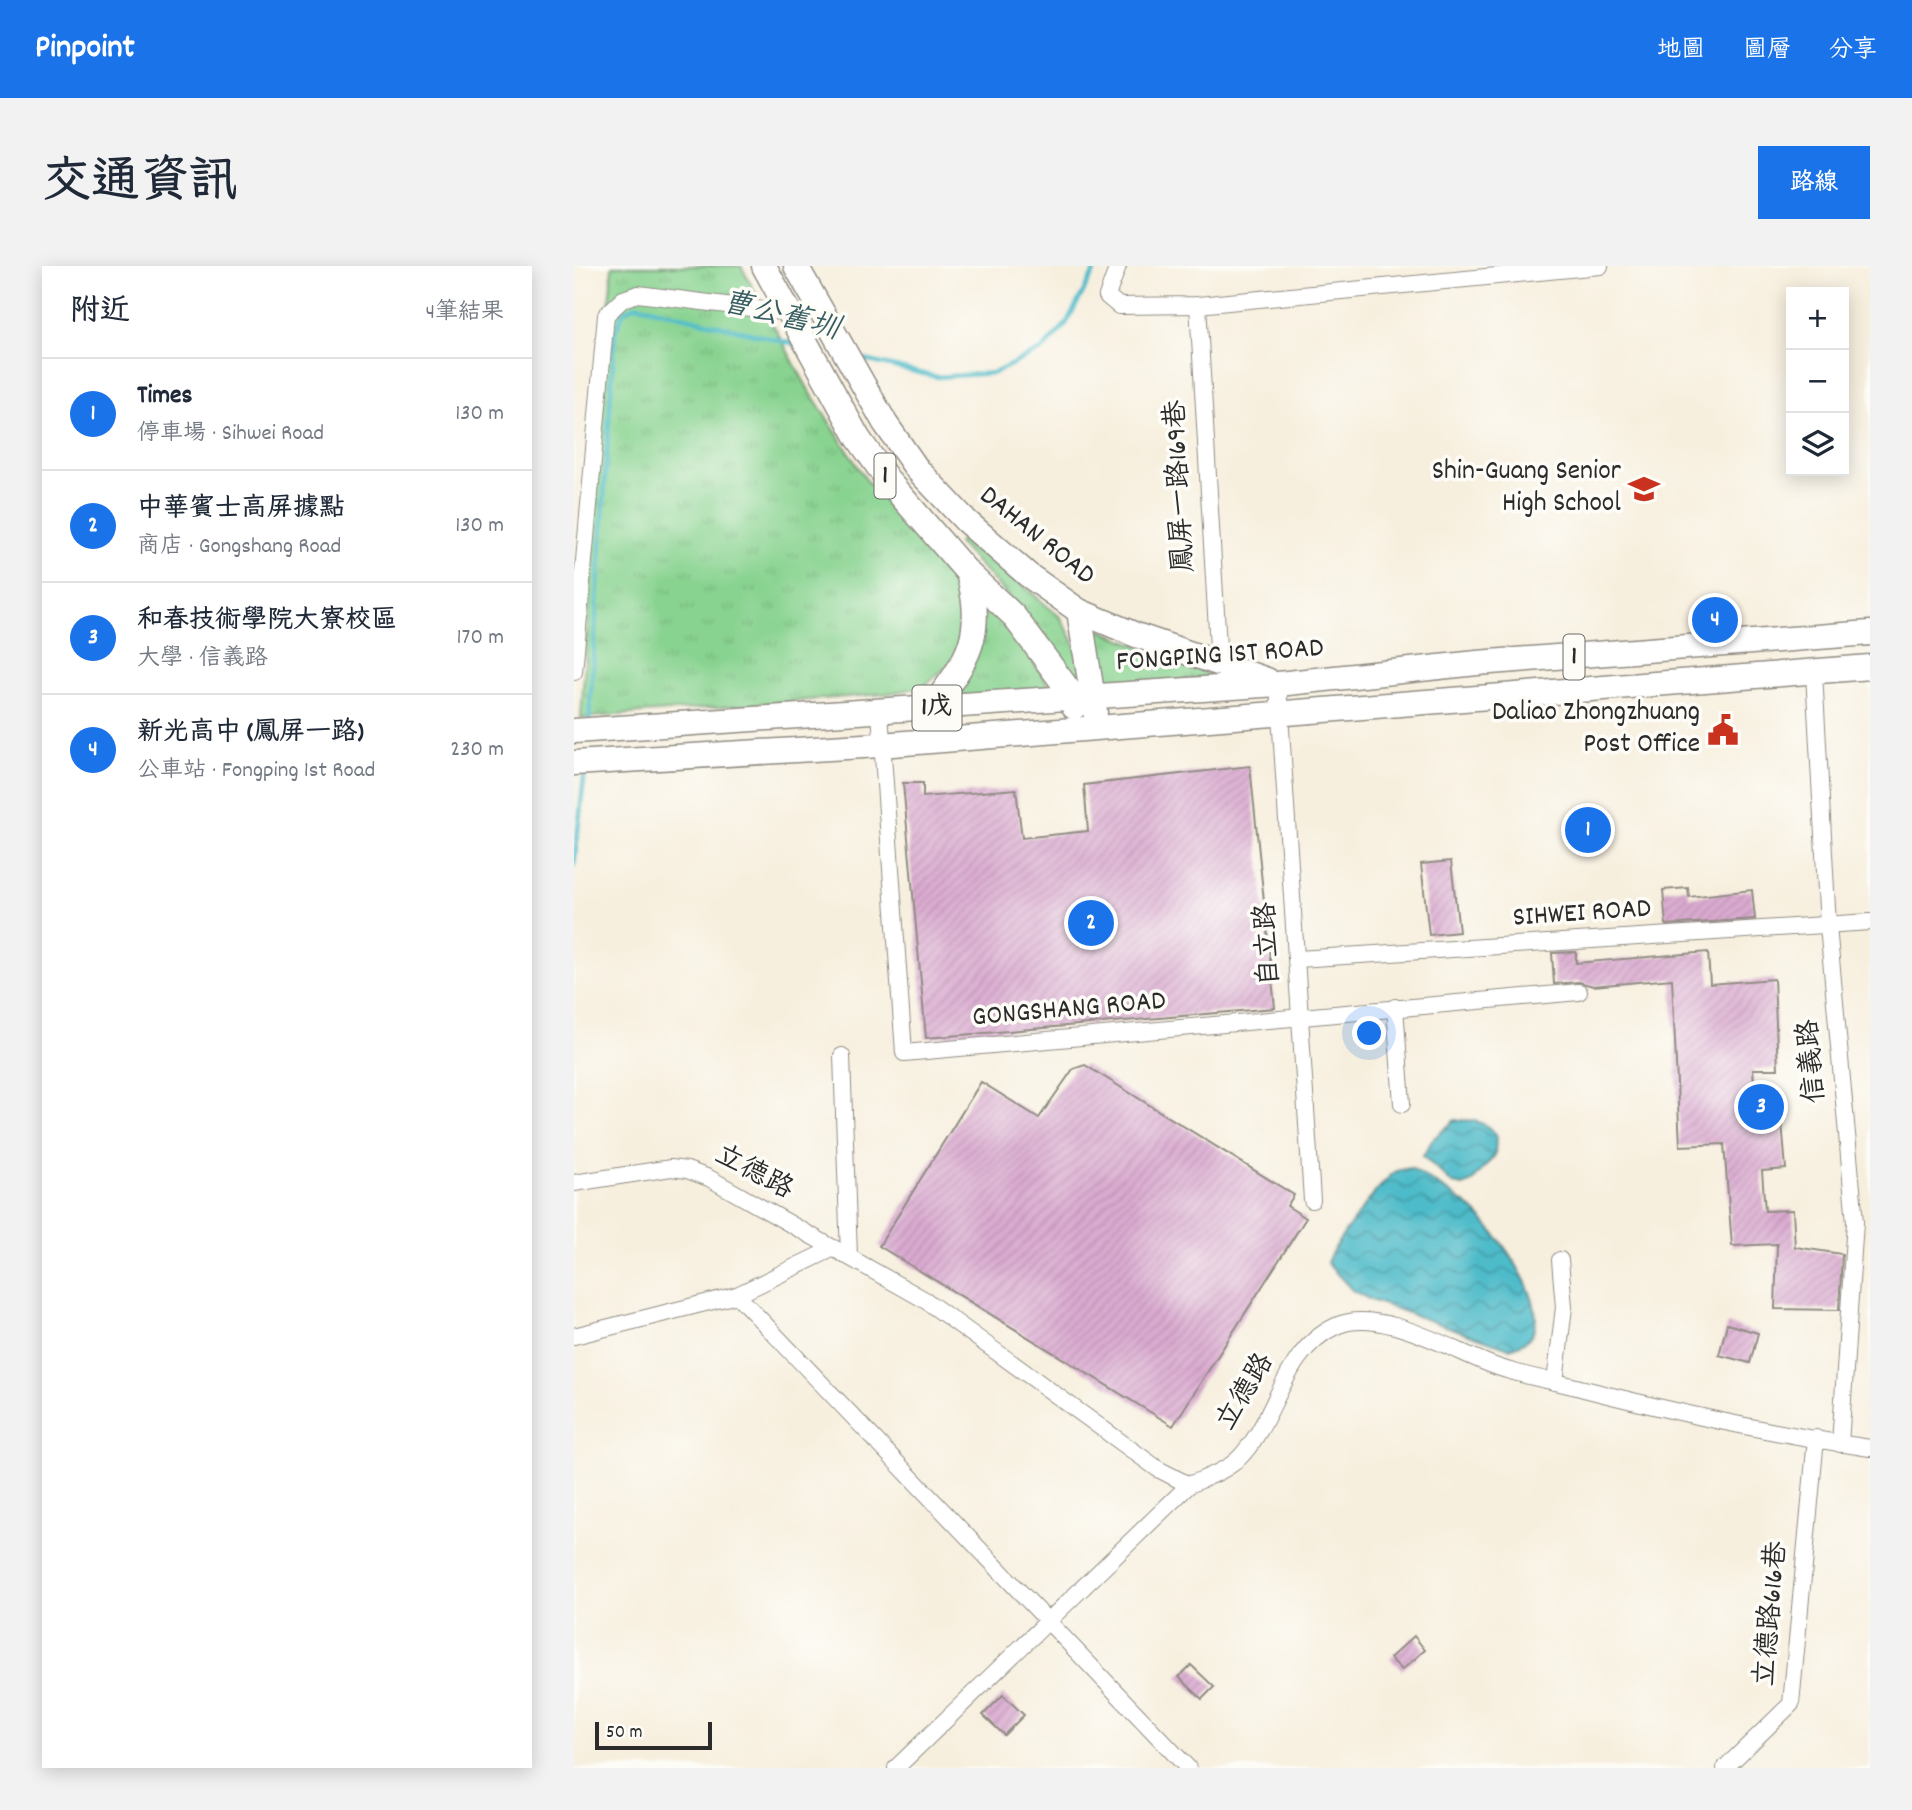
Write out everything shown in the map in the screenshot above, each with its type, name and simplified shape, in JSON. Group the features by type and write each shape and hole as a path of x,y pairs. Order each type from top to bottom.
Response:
{"main road":[{"name":"1","path":"764,266 817,368 858,438 890,482 968,573 1013,615 1083,696"},
{"name":"DAHAN ROAD","path":"796,266 884,423 917,469 957,513 1028,575 1079,611 1278,684"},
{"path":"930,709 961,670 974,640 977,603 968,573"},
{"path":"1079,611 1087,727"},
{"name":"FONGPING 1ST ROAD","path":"585,730 880,713 1083,696 1278,684 1477,663 1870,633"},
{"name":"1","path":"1281,712 1870,667"},
{"name":"1戊","path":"574,763 880,745 1281,712"}],"street":[{"path":"1118,266 1107,296 1119,306 1198,305 1532,269 1600,266"},
{"path":"574,672 606,315 613,306 638,294 790,313"},
{"name":"鳳屏一路169巷","path":"1198,305 1219,664"},
{"path":"574,475 591,474"},
{"name":"信義路","path":"1814,673 1828,926 1855,1222 1840,1444"},
{"name":"自立路","path":"1278,684 1312,1200"},
{"name":"GONGSHANG ROAD","path":"880,713 880,745 904,1053 1300,1015 1579,992"},
{"name":"SIHWEI ROAD","path":"1298,959 1870,922"},
{"path":"1395,1007 1402,1104"},
{"path":"842,1056 849,1257"},
{"name":"立德路","path":"574,1183 671,1168 687,1170 709,1178 925,1300 1158,1469 1189,1485 1236,1461 1252,1441 1291,1369 1311,1342 1338,1325 1371,1322 1402,1328 1491,1365 1646,1405 1870,1448"},
{"path":"574,1336 737,1295 834,1248"},
{"path":"1555,1382 1563,1307 1560,1260"},
{"path":"737,1295 1188,1768"},
{"name":"立德路616巷","path":"1725,1768 1791,1704 1816,1437"},
{"path":"896,1768 1189,1485"}],"green space":[{"path":"612,266 741,266 807,387 867,481 954,581 965,604 964,634 953,661 923,687 884,694 581,718"},
{"path":"965,536 1061,618 1075,644 1085,687 1075,688 1026,615 958,543"},
{"path":"984,598 1015,634 1052,690 946,700"},
{"path":"1092,627 1216,677 1104,687 1099,680"}],"water":[{"path":"1455,1120 1478,1122 1496,1135 1495,1155 1472,1182 1463,1186 1453,1184 1423,1156 1433,1139"},
{"path":"1411,1168 1473,1210 1499,1240 1526,1283 1534,1305 1535,1324 1528,1339 1509,1348 1373,1301 1353,1291 1327,1263 1347,1230 1379,1188 1395,1172"}],"building":[{"path":"1250,766 1275,1008 926,1038 903,783 923,783 923,797 1016,789 1022,838 1088,831 1084,785"},
{"path":"1451,861 1459,932 1429,935 1421,864"},
{"path":"1688,888 1689,897 1752,890 1755,919 1666,925 1663,890"},
{"path":"1576,952 1576,963 1708,952 1710,984 1774,979 1778,1069 1753,1069 1756,1113 1781,1111 1786,1169 1762,1171 1765,1211 1793,1210 1795,1247 1842,1254 1839,1310 1775,1309 1777,1244 1732,1246 1724,1144 1680,1146 1672,979 1593,986 1579,982 1554,984 1552,953"},
{"path":"1085,1065 1294,1195 1287,1206 1306,1218 1173,1426 879,1246 981,1082 1039,1118 1073,1069"},
{"path":"1727,1324 1758,1333 1750,1363 1719,1355"},
{"path":"1414,1636 1425,1650 1402,1670 1390,1658"},
{"path":"1191,1665 1214,1687 1202,1699 1179,1677"},
{"path":"1003,1695 1024,1715 1004,1735 983,1715"}],"waterway":[{"name":"曹公舊圳","path":"861,359 937,377 994,373 1043,349 1066,324 1097,266"},
{"name":"曹公舊圳","path":"589,722 615,332 624,311 637,305 798,345"},
{"name":"曹公舊圳","path":"574,866 585,769"}],"place":[{"name":"Shin-Guang Senior High School","path":"1644,489"},
{"name":"新光高中 (鳳屏一路)","path":"1715,620"},
{"name":"Daliao Zhongzhuang Post Office","path":"1723,730"},
{"name":"Times","path":"1588,830"},
{"name":"中華賓士高屏據點","path":"1091,923"},
{"name":"和春技術學院大寮校區","path":"1761,1107"}]}
